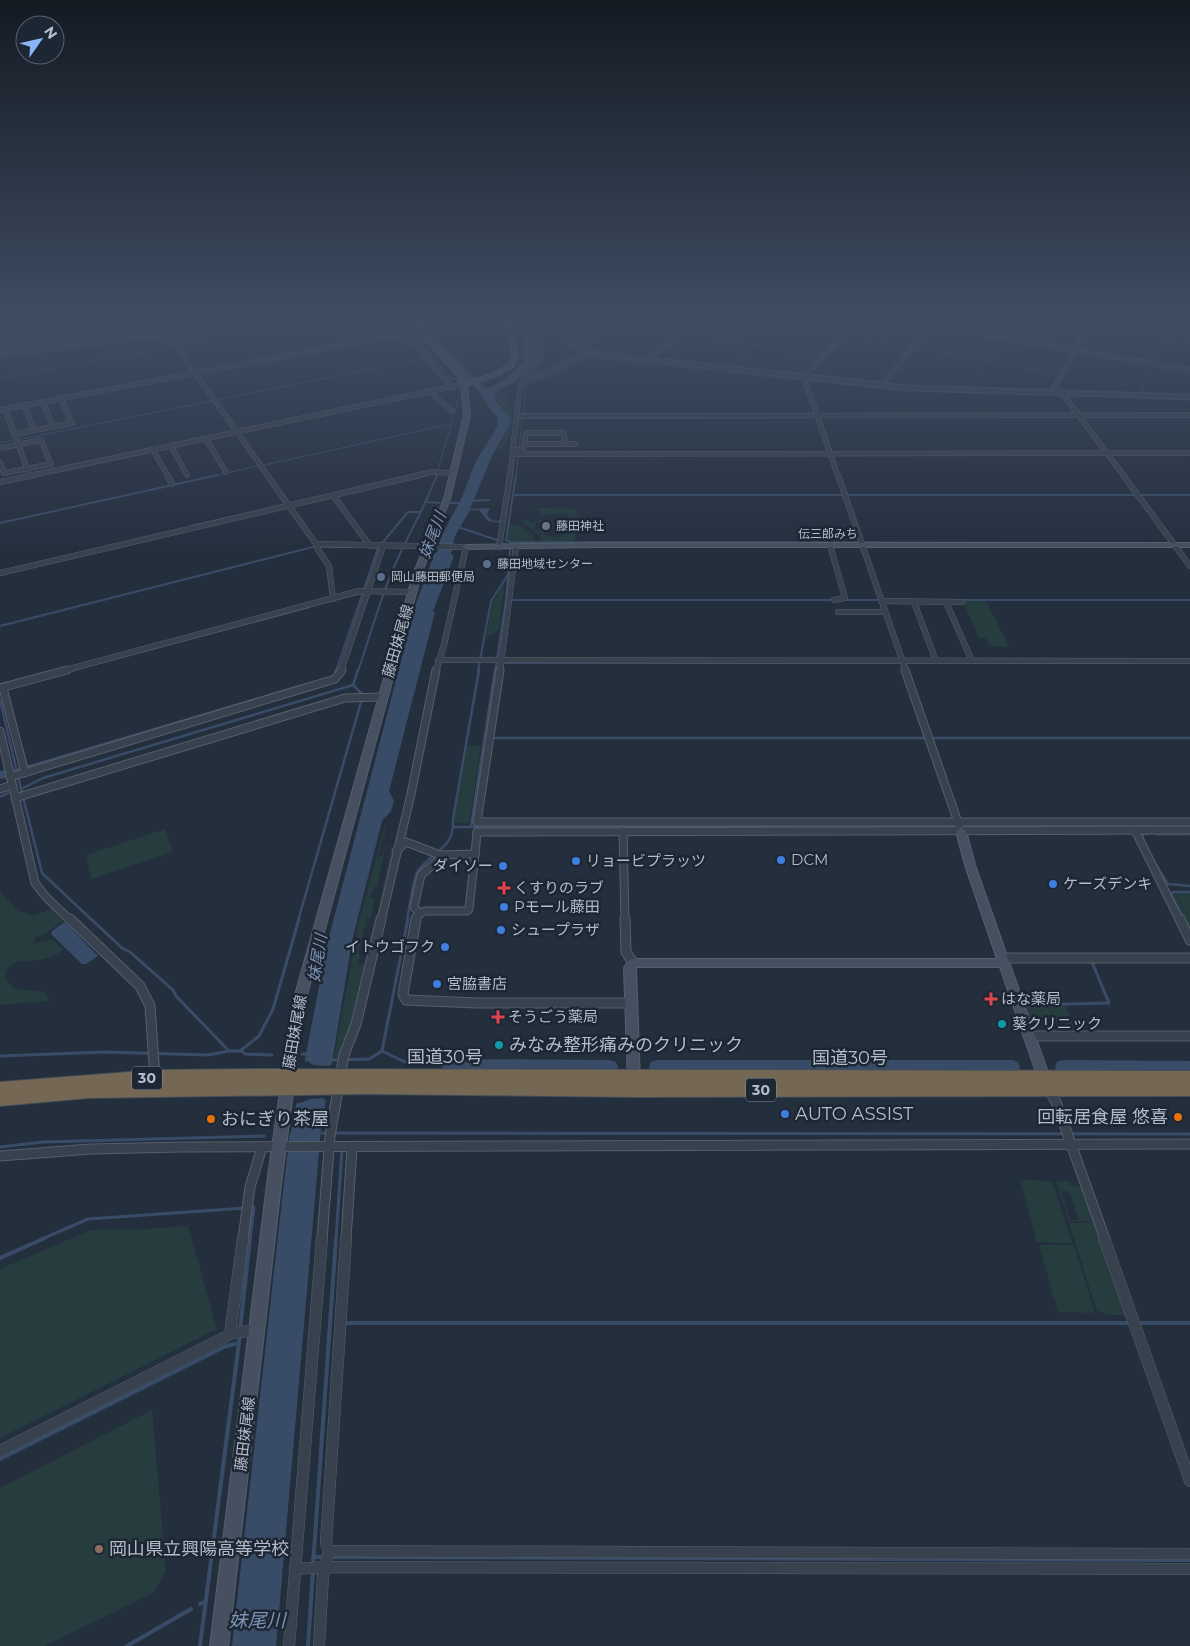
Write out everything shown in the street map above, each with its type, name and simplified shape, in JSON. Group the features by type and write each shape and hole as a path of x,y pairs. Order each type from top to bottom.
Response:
{"highway":[{"name":"国道30号","path":"0,1089 154,1083 290,1082 339,1074 634,1084 1046,1084 1190,1089"},
{"name":"国道30号","path":"1046,1084 1190,1078"},
{"name":"国道30号","path":"0,1099 154,1083"}],"main road":[{"name":"藤田妹尾線","path":"219,1646 252,1331 283,1146 299,1002 412,592 432,547 447,499 467,415 466,400"},
{"name":"伝三郎みち","path":"462,547 861,544 1190,545"},
{"path":"960,826 970,865 1046,1084"},
{"path":"634,1084 630,968 633,963 1003,961"}],"street":[{"path":"29,473 15,434 3,409 53,400"},
{"path":"15,434 72,423 62,400"},
{"path":"213,400 317,546 329,566 333,599"},
{"path":"0,462 4,473 29,473 153,450 392,400"},
{"path":"439,400 452,411"},
{"path":"499,547 517,452 521,400"},
{"path":"812,400 960,826"},
{"path":"1065,400 1190,566"},
{"path":"43,402 53,427"},
{"path":"24,405 34,430"},
{"path":"521,416 1190,415"},
{"path":"517,452 524,450 526,433 562,433 565,434 565,444"},
{"path":"206,439 226,472"},
{"path":"0,448 41,440 51,464 0,482"},
{"path":"525,444 575,444"},
{"path":"171,446 187,475"},
{"path":"153,450 172,484"},
{"path":"517,452 1105,452 1190,454"},
{"path":"0,573 332,495 437,472 452,473"},
{"path":"332,495 370,546"},
{"path":"830,545 845,598 834,600"},
{"path":"289,1646 301,1569 328,1139 339,1074 359,1011 400,832 411,794 438,660 444,645 450,610 453,607 462,547 317,546"},
{"path":"0,789 12,785 20,773 335,679 341,672 364,591 380,546"},
{"path":"516,546 478,811 469,909 467,911 431,910 419,913 416,917 403,994 408,1001 631,1003"},
{"path":"20,773 2,687 364,591 412,592"},
{"path":"881,600 962,602"},
{"path":"914,602 936,660"},
{"path":"946,602 972,660"},
{"path":"838,612 885,612"},
{"path":"438,660 499,662 1190,661"},
{"path":"20,796 345,698 382,697"},
{"path":"0,731 20,773"},
{"path":"12,785 20,796 35,883 46,897 140,986 146,995 150,1006 154,1054 154,1083"},
{"path":"478,827 623,830 1190,822"},
{"path":"478,827 960,826 1190,830"},
{"path":"623,830 626,952 633,963"},
{"path":"1135,830 1190,940"},
{"path":"400,832 406,842 439,854 475,854"},
{"path":"396,851 406,842"},
{"path":"419,913 414,907 421,874 439,854"},
{"path":"1003,961 1190,958"},
{"path":"1028,1036 1190,1036"},
{"path":"1046,1084 1056,1102 1069,1137 1190,1481"},
{"path":"0,1156 121,1147 283,1146 328,1139 352,1147 1069,1137 1190,1144"},
{"path":"233,1334 250,1187 262,1147"},
{"path":"319,1646 352,1147"},
{"path":"0,1450 233,1334 252,1331"},
{"path":"301,1569 326,1560 1190,1554"},
{"path":"326,1560 1190,1569"}],"green space":[{"path":"498,400 508,400 513,421 504,449 497,450 510,427 510,419"},
{"path":"536,508 577,509 575,542 540,542 541,536 519,520 533,522 542,520 541,522 536,522 535,530 547,530 543,535 556,538 565,533 565,523 569,521 569,514 541,516 539,514 540,510"},
{"path":"512,524 527,530 536,542 511,542 507,539 508,526"},
{"path":"505,580 499,629 486,638 492,601 498,595 497,592"},
{"path":"963,601 986,601 1009,646 990,646 986,638 979,638"},
{"path":"467,745 481,746 469,823 460,823 454,820"},
{"path":"386,821 385,834 377,858 382,856 385,847 377,888 373,889 370,898 375,899 371,918 367,918 358,954 360,955 358,965 367,964 390,847 392,847 391,852 395,846 356,1018 338,1057 334,1057 358,926"},
{"path":"165,829 173,852 91,879 86,855"},
{"path":"0,892 19,911 34,916 52,908 64,920 45,934 35,938 33,944 52,939 63,950 42,960 17,961 7,969 5,978 14,989 44,992 50,1001 0,1005"},
{"path":"1172,893 1190,893 1190,929"},
{"path":"1026,1006 1066,1006 1075,1029 1055,1019 1045,1020 1034,1028"},
{"path":"1020,1180 1052,1181 1072,1243 1037,1242"},
{"path":"1056,1181 1068,1181 1071,1185 1084,1187 1096,1222 1069,1221","holes":["1061,1191 1069,1191 1079,1220 1070,1220"]},
{"path":"1069,1223 1096,1223 1128,1315 1109,1315 1097,1311"},
{"path":"188,1226 217,1329 0,1438 0,1269 91,1230"},
{"path":"1039,1245 1074,1245 1094,1311 1093,1313 1058,1312"},
{"path":"152,1410 166,1571 153,1593 45,1646 0,1646 0,1488"}],"water":[{"name":"妹尾川","path":"484,400 496,400 510,419 509,426 491,458 470,509 490,508 487,514 489,518 495,521 502,520 501,523 488,521 479,510 470,510 455,536 451,554 454,556 433,611 435,612 389,791 394,801 391,811 382,821 352,941 321,1129 276,1646 232,1646 289,1138 327,945 415,607 434,554 438,551 441,537 462,497 476,461 497,427 498,419"},
{"path":"65,922 98,956 86,964 82,964 51,934 52,931"}],"pier":[{"path":"308,1061 313,1065 328,1066 334,1064 328,1101 322,1098 294,1103 301,1062"}],"waterway":[{"path":"516,476 524,400"},
{"path":"1185,400 1190,400"},
{"path":"22,439 212,401"},
{"path":"436,476 458,401"},
{"path":"264,465 451,424"},
{"path":"0,443 12,440"},
{"path":"213,476 258,466"},
{"path":"417,473 434,470"},
{"path":"0,523 218,475"},
{"path":"358,671 392,572 437,475"},
{"path":"516,475 506,540 510,542 1190,543"},
{"path":"514,495 1134,495"},
{"path":"1140,495 1190,495"},
{"path":"470,501 489,500"},
{"path":"426,502 440,503"},
{"path":"451,503 461,503"},
{"path":"191,526 283,505"},
{"path":"378,548 408,512 419,512"},
{"path":"458,527 497,540"},
{"path":"0,626 313,547 354,547"},
{"path":"364,547 378,548"},
{"path":"336,671 378,548"},
{"path":"508,574 510,550"},
{"path":"478,671 491,601 508,574"},
{"path":"496,663 508,574"},
{"path":"315,605 362,593"},
{"path":"513,600 834,600"},
{"path":"844,600 881,600"},
{"path":"962,600 1190,600"},
{"path":"70,671 310,607"},
{"path":"495,671 496,663"},
{"path":"496,663 1131,663"},
{"path":"67,672 75,670"},
{"path":"353,685 358,670"},
{"path":"407,921 416,875 424,864 442,849 453,829 453,819 479,670"},
{"path":"485,738 495,670"},
{"path":"17,770 303,685"},
{"path":"21,789 43,778 353,685"},
{"path":"298,921 363,695 353,685"},
{"path":"0,700 17,770"},
{"path":"471,826 485,738"},
{"path":"485,738 926,738"},
{"path":"934,738 1190,738"},
{"path":"0,775 6,774"},
{"path":"18,777 21,789"},
{"path":"21,789 42,873 93,921"},
{"path":"0,797 8,793"},
{"path":"455,827 1190,826"},
{"path":"1142,838 1142,834 1148,834"},
{"path":"1157,834 1190,834"},
{"path":"1156,865 1168,884 1190,886"},
{"path":"1182,916 1171,894 1173,892 1190,892"},
{"path":"91,919 122,948 130,952 173,990 176,996 229,1051"},
{"path":"240,1051 259,1036 273,1009 299,919"},
{"path":"382,1051 408,919"},
{"path":"1027,1005 1109,1003 1092,962 1094,962"},
{"path":"0,1056 106,1052 208,1055 229,1051"},
{"path":"229,1051 240,1051"},
{"path":"240,1051 245,1054 272,1055"},
{"path":"330,1060 369,1059 382,1051"},
{"path":"382,1051 405,1062 450,1066"},
{"path":"302,1054 309,1054"},
{"path":"450,1066 610,1067"},
{"path":"657,1067 1012,1067"},
{"path":"1063,1067 1190,1068"},
{"path":"319,1133 1190,1134"},
{"path":"0,1147 43,1142 264,1136"},
{"path":"336,1239 342,1150"},
{"path":"250,1239 254,1207 251,1207"},
{"path":"42,1239 88,1219 245,1208"},
{"path":"0,1258 45,1238"},
{"path":"240,1330 250,1238"},
{"path":"314,1557 336,1238"},
{"path":"346,1323 1131,1323"},
{"path":"1137,1323 1190,1323"},
{"path":"239,1343 240,1335"},
{"path":"0,1459 226,1346 239,1343"},
{"path":"206,1601 239,1343"},
{"path":"313,1565 314,1557"},
{"path":"314,1557 324,1557"},
{"path":"332,1557 1190,1560"},
{"path":"308,1646 313,1570"},
{"path":"200,1604 206,1601"},
{"path":"200,1646 206,1601"},
{"path":"127,1646 191,1609"}],"place":[{"name":"藤田神社","path":"546,526"},
{"name":"藤田地域センター","path":"487,564"},
{"name":"岡山藤田郵便局","path":"381,577"},
{"name":"DCM","path":"781,860"},
{"name":"リョービプラッツ","path":"576,861"},
{"name":"ダイソー","path":"503,866"},
{"name":"ケーズデンキ","path":"1053,884"},
{"name":"くすりのラブ","path":"504,888"},
{"name":"Pモール藤田","path":"504,907"},
{"name":"シュープラザ","path":"501,930"},
{"name":"イトウゴフク","path":"445,947"},
{"name":"宮脇書店","path":"437,984"},
{"name":"はな薬局","path":"991,999"},
{"name":"そうごう薬局","path":"498,1017"},
{"name":"葵クリニック","path":"1002,1024"},
{"name":"みなみ整形痛みのクリニック","path":"499,1045"},
{"name":"AUTO ASSIST","path":"785,1114"},
{"name":"回転居食屋 悠喜","path":"1178,1117"},
{"name":"おにぎり茶屋","path":"211,1119"},
{"name":"岡山県立興陽高等学校","path":"99,1549"}]}
